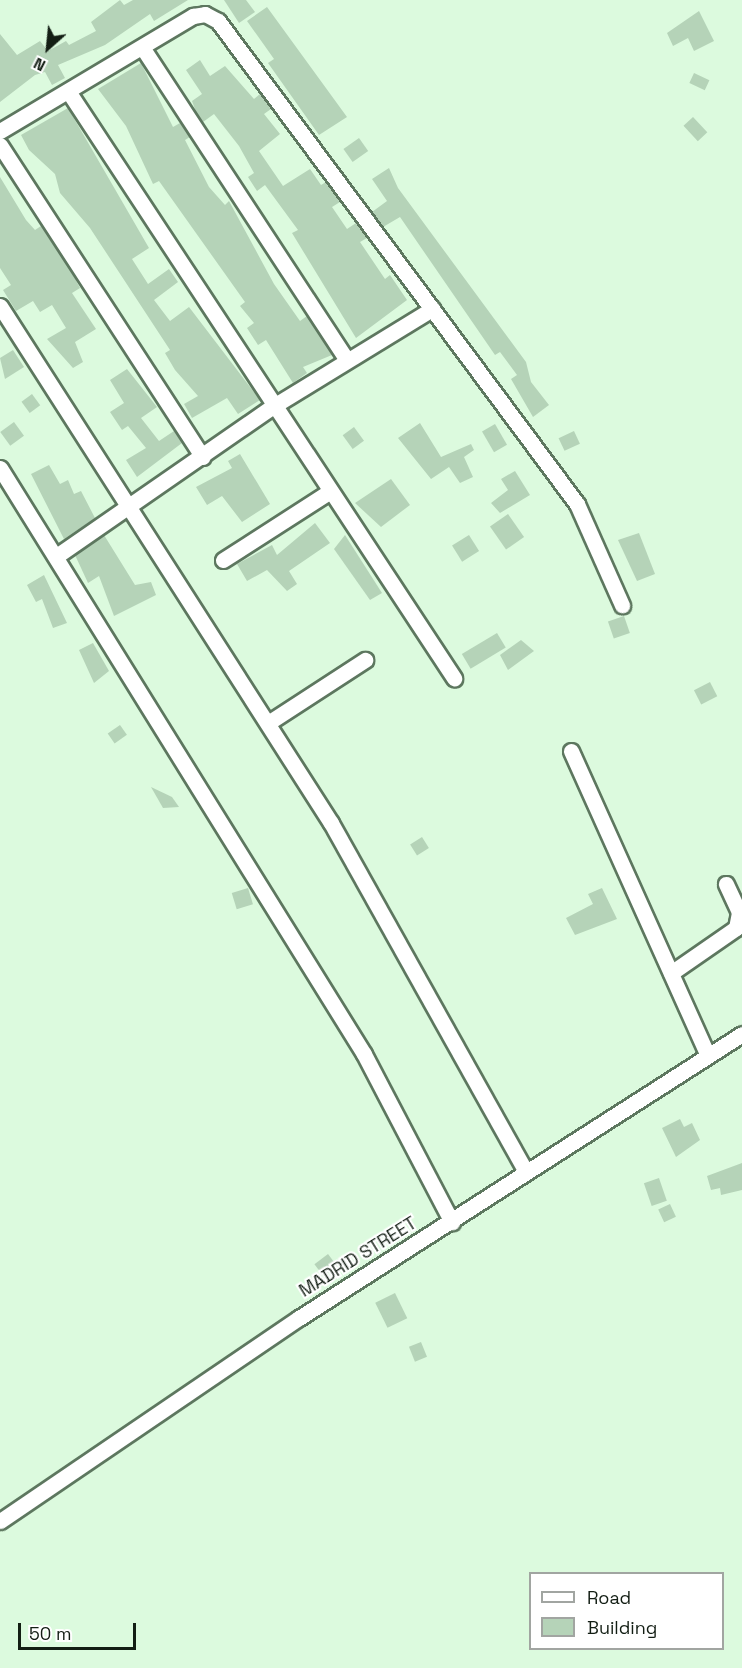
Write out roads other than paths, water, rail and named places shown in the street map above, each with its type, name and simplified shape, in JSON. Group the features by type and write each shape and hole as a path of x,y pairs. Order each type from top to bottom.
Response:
{"street":[{"path":"0,131 193,16 205,14 218,21 578,504 622,605"},
{"path":"142,47 347,360"},
{"path":"68,91 272,407 454,678"},
{"path":"0,146 202,457"},
{"path":"0,306 268,723 420,977 526,1172"},
{"path":"58,555 272,407 432,309"},
{"path":"0,468 58,555 364,1054 452,1222"},
{"path":"223,560 329,492"},
{"path":"268,723 365,660"},
{"path":"571,750 708,1056"},
{"path":"671,973 736,928 740,912 726,884"},
{"name":"MADRID STREET","path":"0,1521 299,1318 742,1034"}]}
